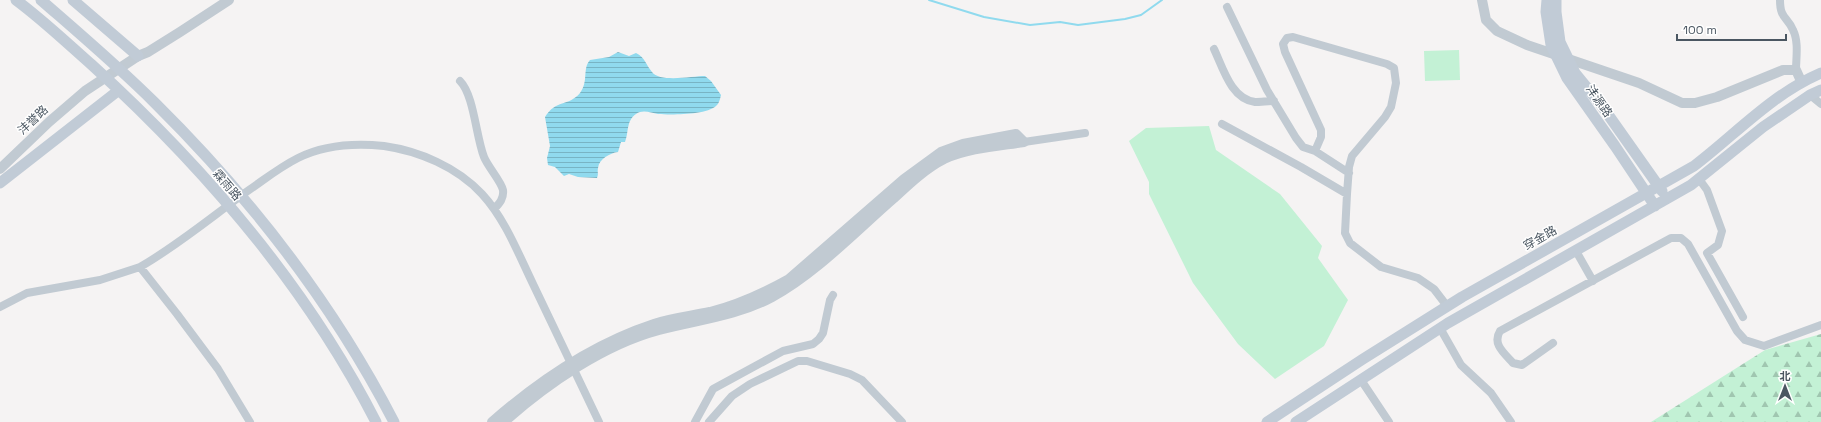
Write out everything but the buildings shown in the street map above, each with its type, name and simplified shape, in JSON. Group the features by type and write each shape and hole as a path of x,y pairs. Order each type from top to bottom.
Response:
{"main road":[{"name":"霖雨路","path":"16,0 119,90 160,131 218,194 278,268 312,316 352,377 376,422"},
{"name":"霖雨路","path":"41,0 156,104 230,184 290,258 324,306 366,370 394,422"},
{"path":"73,0 135,58"},
{"name":"沣源路","path":"1547,0 1546,12 1551,45 1567,78 1655,206"},
{"name":"沣源路","path":"1556,0 1560,42 1575,73 1602,106 1668,199"},
{"name":"穿金路","path":"1267,422 1447,306 1694,166 1718,147 1752,116 1801,82 1821,73"},
{"path":"0,183 119,90"},
{"path":"1296,422 1308,419 1361,380 1440,328 1668,199 1699,179 1763,127 1810,95 1821,90"}],"street":[{"name":"沣誉路","path":"0,169 49,122 85,91 135,58 148,52 230,0"},
{"path":"1482,0 1486,20 1497,30 1527,45 1608,71 1639,83 1682,103 1695,103 1716,97 1783,70 1796,70"},
{"path":"1780,0 1780,11 1794,30 1796,45 1796,70 1801,82"},
{"path":"1227,7 1274,101 1296,138 1303,147 1315,152 1349,173"},
{"path":"1315,152 1321,137 1321,130 1285,52 1283,44 1287,38 1293,37 1387,64 1394,68 1396,83 1391,107 1385,117 1352,156 1349,173 1344,233 1350,243 1381,267 1418,278 1434,289 1447,306"},
{"path":"1214,49 1235,92 1243,98 1254,102 1274,101"},
{"path":"460,81 464,85 466,91 484,156 503,188 503,196 500,203 494,209"},
{"path":"1810,95 1821,104"},
{"path":"1222,124 1347,194"},
{"path":"492,422 521,397 573,367 628,341 659,330 714,319 770,298 793,285 909,185 944,159 966,152 1085,133"},
{"path":"0,307 28,293 100,280 140,267 284,166 312,153 339,146 377,146 399,149 419,154 458,174 481,192 494,209 512,239 599,422"},
{"path":"1699,179 1707,190 1722,231 1718,245 1707,253 1743,317"},
{"path":"1553,343 1522,365 1513,363 1497,343 1496,337 1500,331 1672,238 1681,238 1688,244 1737,331 1745,340 1764,346 1821,325"},
{"path":"1576,251 1593,281"},
{"path":"140,267 178,314 218,369 250,422"},
{"path":"695,422 713,389 783,351 813,344 819,339 824,333 830,300 833,295"},
{"path":"1440,328 1461,365 1491,393 1511,422"},
{"path":"709,422 732,396 770,374 798,361 807,361 850,374 862,380 902,422"},
{"path":"504,422 525,403 573,367"},
{"path":"1361,380 1389,422"}],"green space":[{"path":"1459,50 1460,80 1425,81 1424,51"},
{"path":"1209,126 1216,150 1280,194 1322,246 1318,258 1348,300 1324,346 1275,379 1238,344 1193,283 1149,194 1149,182 1129,141 1146,128"},
{"path":"1821,334 1821,422 1651,422 1765,350"}],"water":[{"path":"618,52 629,56 636,53 643,59 652,72 662,77 677,78 705,76 711,81 721,95 719,103 711,109 697,113 658,114 644,112 636,114 628,127 625,142 621,142 618,152 608,155 600,162 597,178 578,177 569,174 564,176 555,167 548,165 547,158 550,146 545,117 553,108 571,100 580,93 583,89 586,67 590,60 609,57"}],"waterway":[{"path":"929,0 984,17 1030,25 1060,22 1078,25 1125,19 1141,15 1162,0"}]}
